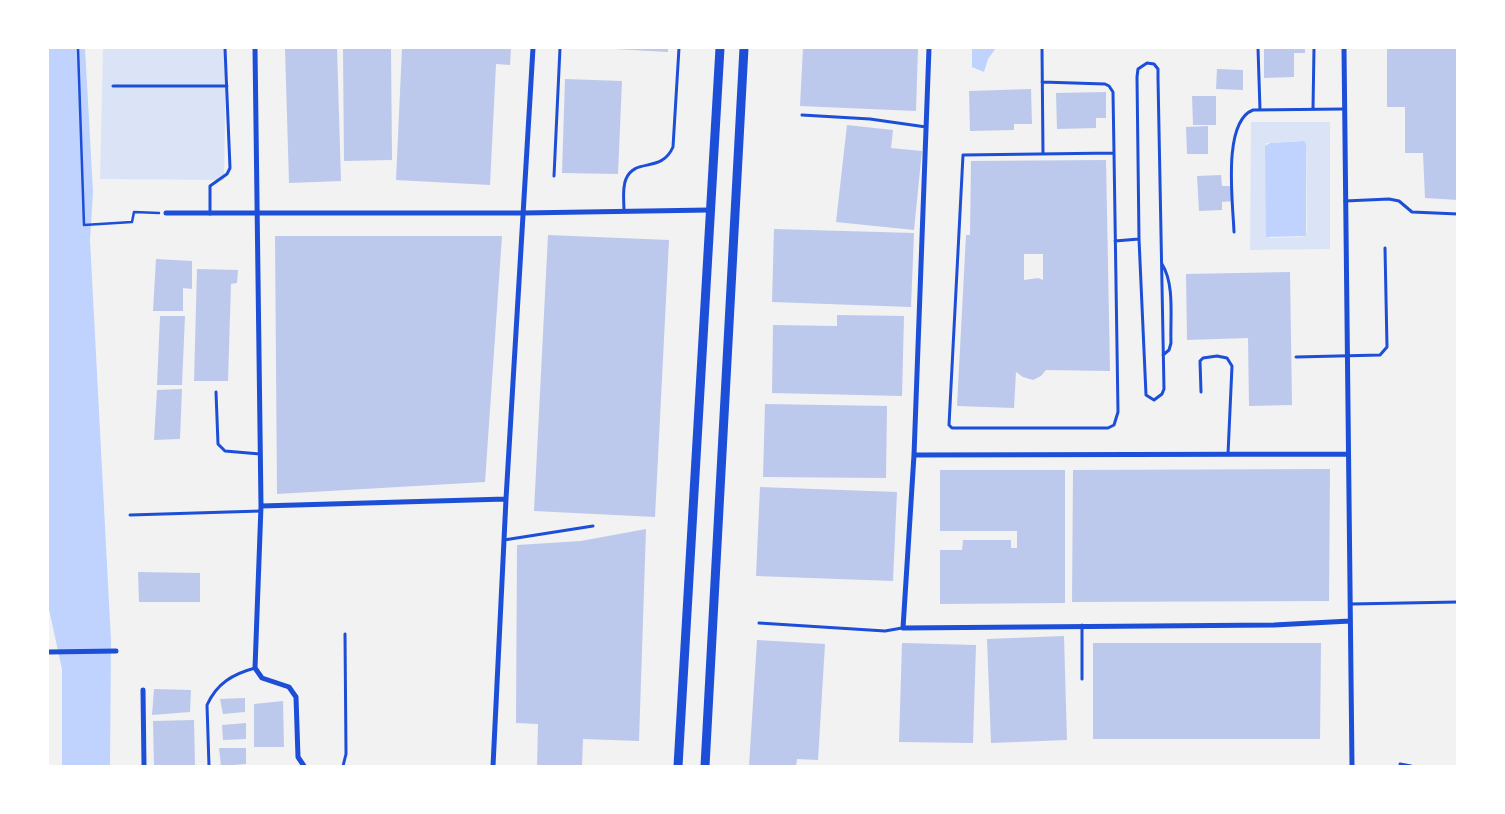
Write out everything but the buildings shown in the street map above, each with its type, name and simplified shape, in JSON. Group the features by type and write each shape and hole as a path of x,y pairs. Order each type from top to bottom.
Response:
{"main road":[{"path":"678,766 709,210 720,48"},
{"path":"705,766 744,48"}],"street":[{"path":"255,48 261,509 260,592 255,668 262,678 289,687 296,697 298,757 304,766"},
{"path":"493,766 506,499 532,48"},
{"path":"929,48 914,455 903,628 1082,624 1274,624 1350,621"},
{"path":"1344,48 1352,766"},
{"path":"166,213 523,213 709,210"},
{"path":"914,455 1348,454"},
{"path":"261,509 506,499"},
{"path":"48,652 115,651"},
{"path":"143,690 144,766"}],"lane":[{"path":"210,214 210,186 226,174 230,168 225,48"},
{"path":"554,176 560,48"},
{"path":"624,212 625,180 631,171 639,166 659,163 669,156 673,147 679,48"},
{"path":"1042,48 1042,154"},
{"path":"1258,48 1260,110"},
{"path":"1313,109 1314,48"},
{"path":"1147,63 1154,64 1158,69 1162,263 1162,394 1158,398 1150,399 1146,395 1139,239 1137,77 1138,69 1147,63"},
{"path":"1042,82 1109,86 1113,92 1114,153 1115,241 1118,412 1114,425 1108,428 958,429 949,424 963,155 1114,153"},
{"path":"113,86 227,86"},
{"path":"1234,232 1233,145 1237,124 1246,113 1260,110 1344,109"},
{"path":"802,115 870,119 926,127"},
{"path":"1345,201 1389,199 1399,202 1412,212 1458,214"},
{"path":"1115,241 1139,239"},
{"path":"1296,356 1380,355 1387,347 1385,248"},
{"path":"1162,263 1168,274 1170,285 1171,343 1169,350 1163,356"},
{"path":"1200,392 1200,361 1203,358 1217,356 1226,358 1232,366 1228,454"},
{"path":"216,392 218,444 225,451 260,454"},
{"path":"130,515 261,509"},
{"path":"504,540 593,526"},
{"path":"1350,604 1458,602"},
{"path":"759,623 885,631 903,628"},
{"path":"1082,624 1082,679"},
{"path":"342,766 346,754 345,634"},
{"path":"209,766 207,705 211,696 233,674 255,668"},
{"path":"1400,764 1411,766"}],"path":[{"path":"78,48 84,224 132,222 134,212 166,213"}],"shaded area":[{"path":"103,48 226,48 224,180 100,179"},
{"path":"1251,122 1330,122 1330,249 1250,250","holes":["1301,141 1306,144 1307,232 1302,237 1269,238 1266,143"]}],"water":[{"path":"48,48 85,48 93,192 90,240 111,641 110,766 62,766 62,669 48,605"},
{"path":"972,48 996,48 988,59 984,72 972,67"},
{"path":"1304,141 1306,144 1306,236 1266,237 1265,146 1270,143"}]}
